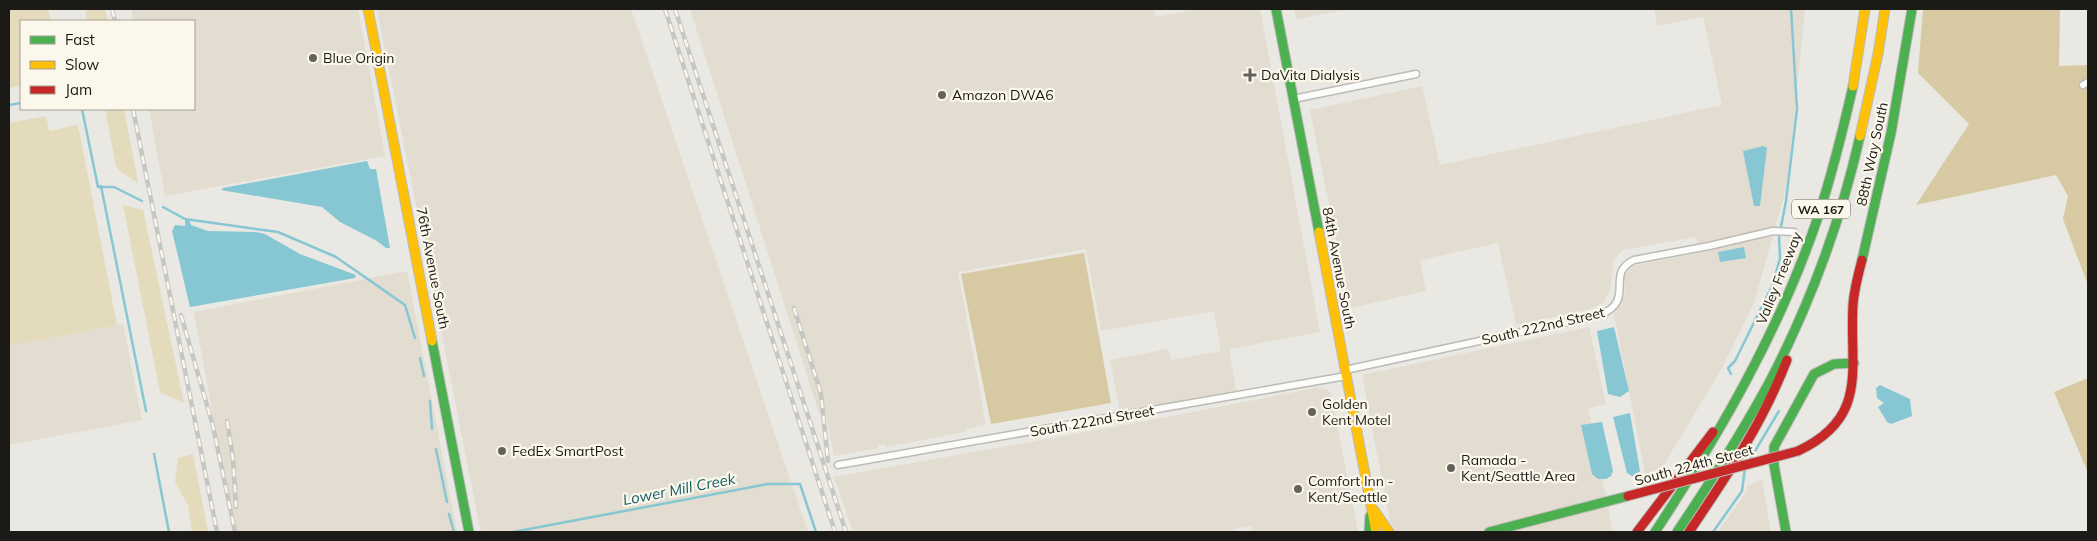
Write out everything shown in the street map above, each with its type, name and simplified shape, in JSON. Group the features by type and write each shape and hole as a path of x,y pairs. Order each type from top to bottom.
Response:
{"main road":[{"name":"76th Avenue South","path":"368,9 469,532"},
{"name":"84th Avenue South","path":"1276,9 1376,532"},
{"name":"Valley Freeway","path":"1655,532 1707,454 1740,396 1789,295 1823,202 1852,93 1865,9"},
{"name":"WA 167","path":"1676,532 1758,404 1795,330 1824,257 1856,155 1870,97 1885,9"},
{"name":"88th Way South","path":"1854,363 1851,335 1854,293 1881,177 1907,50 1912,9"},
{"path":"1689,532 1745,446 1782,374 1795,330"},
{"path":"1786,532 1774,465 1774,447 1814,374 1834,364 1854,363"},
{"name":"South 224th Street","path":"1489,532 1798,452 1818,440 1836,423 1849,401 1854,363"},
{"path":"1637,532 1740,396"},
{"path":"1369,532 1371,506"},
{"path":"1371,506 1389,532"}],"street":[{"path":"1293,99 1416,74"},
{"name":"South 222nd Street","path":"838,465 1346,373 1600,315 1616,306 1619,299 1621,271 1627,263 1642,258 1709,246 1773,231 1794,232"}],"shaded area":[{"path":"9,9 48,9 51,20 20,20 20,86 9,88"},
{"path":"85,9 105,9 108,20 88,20"},
{"path":"131,9 358,9 385,156 165,196 149,110 195,110 195,20 133,20"},
{"path":"377,9 631,9 808,532 481,532"},
{"path":"690,9 1154,9 1155,17 1198,9 1260,9 1320,332 1229,349 1236,391 1120,412 1110,360 1168,349 1171,360 1221,351 1214,311 1101,331 1086,249 958,272 986,425 965,429 965,432 886,447 885,444 878,445 879,448 834,456 825,412 819,413"},
{"path":"1294,9 1350,9 1296,19"},
{"path":"1654,9 1805,9 1787,185 1754,303 1722,368 1654,481 1647,482 1614,314 1621,304 1625,292 1624,277 1626,271 1632,266 1700,253 1696,237 1623,250 1614,259 1610,291 1603,303 1587,310 1516,325 1498,243 1420,260 1426,291 1350,308 1310,110 1422,86 1440,165 1722,105 1703,17 1657,26"},
{"path":"1923,9 2060,9 2059,66 2088,65 2088,285 2063,219 2068,196 2056,175 1916,205 1969,124 1918,73"},
{"path":"105,110 124,110 138,183 121,172 116,166"},
{"path":"46,116 49,131 78,125 117,325 9,346 9,123"},
{"path":"123,205 143,210 184,403 160,392"},
{"path":"1084,253 1111,403 991,424 961,274"},
{"path":"407,271 457,532 234,532 194,312"},
{"path":"123,324 142,420 9,445 9,346"},
{"path":"1589,327 1606,404 1588,408 1613,532 1392,532 1362,375"},
{"path":"2088,378 2088,473 2054,392"},
{"path":"1315,388 1326,389 1331,393 1358,532 1252,532 1251,526 1234,529 1234,532 853,532 834,477 1152,420"},
{"path":"193,454 208,532 192,532 188,505 175,482 178,458"},
{"path":"1762,479 1771,532 1718,532 1747,491 1747,486"}],"water":[{"path":"1763,146 1767,148 1760,206 1754,206 1743,151"},
{"path":"367,161 370,169 376,169 390,248 386,248 377,241 340,222 322,207 221,190 223,188"},
{"path":"185,219 189,219 191,225 208,231 256,232 265,234 300,254 356,275 355,278 190,307 172,231 175,225 185,226"},
{"path":"1744,247 1746,258 1720,262 1718,252"},
{"path":"1614,327 1629,391 1620,397 1608,394 1597,331"},
{"path":"1880,385 1910,399 1912,416 1891,424 1887,422 1878,407 1884,403 1877,398 1876,388"},
{"path":"1630,413 1640,471 1637,476 1627,473 1613,417"},
{"path":"1602,422 1613,471 1611,476 1606,479 1598,479 1592,474 1581,425"}],"waterway":[{"path":"1731,374 1728,368 1735,361 1773,284 1780,258 1779,237 1786,201 1797,109 1791,9"},
{"path":"9,105 20,103"},
{"name":"Lower Mill Creek","path":"82,110 98,187 114,187 142,201"},
{"path":"101,186 146,411"},
{"name":"Lower Mill Creek","path":"163,207 185,219 278,232 336,257 405,305 415,338"},
{"name":"Lower Mill Creek","path":"420,358 424,376"},
{"name":"Lower Mill Creek","path":"430,401 432,429"},
{"path":"1749,461 1779,411"},
{"name":"Lower Mill Creek","path":"436,449 447,502"},
{"path":"154,454 169,532"},
{"path":"1713,532 1742,491 1745,468"},
{"name":"Lower Mill Creek","path":"513,532 768,484 800,484 816,532"},
{"name":"Lower Mill Creek","path":"449,514 454,532"}],"railway":[{"path":"112,9 115,20"},
{"path":"665,9 835,532"},
{"path":"675,9 846,532"},
{"path":"133,110 217,532"},
{"path":"794,308 821,394 828,461"},
{"path":"181,315 213,426 235,532"},
{"path":"227,421 233,459 236,507"}],"traffic: fast":[{"path":"1276,9 1319,232"},
{"path":"1862,260 1891,133 1912,9"},
{"path":"1655,532 1725,419 1747,380 1786,300 1818,217 1837,152 1853,86"},
{"path":"1677,532 1737,439 1785,352 1811,292 1834,230 1860,136"},
{"path":"432,341 469,532"},
{"path":"1786,532 1774,465 1774,447 1814,374 1834,364 1854,363"},
{"path":"1489,532 1628,496"},
{"path":"1369,532 1370,516"}],"traffic: slow":[{"path":"368,9 432,341"},
{"path":"1853,86 1865,9"},
{"path":"1860,136 1878,54 1885,9"},
{"path":"1319,232 1376,532"},
{"path":"1374,510 1389,532"}],"traffic: jam":[{"path":"1798,451 1821,438 1836,423 1846,406 1851,389 1853,370 1852,328 1854,299 1862,260"},
{"path":"1689,532 1755,428 1787,360"},
{"path":"1637,532 1713,432"},
{"path":"1628,496 1798,451"}],"place":[{"name":"Blue Origin","path":"313,58"},
{"name":"DaVita Dialysis","path":"1250,75"},
{"name":"Amazon DWA6","path":"942,95"},
{"name":"Golden Kent Motel","path":"1312,412"},
{"name":"FedEx SmartPost","path":"502,451"},
{"name":"Ramada - Kent/Seattle Area","path":"1451,468"},
{"name":"Comfort Inn - Kent/Seattle","path":"1298,489"}]}
